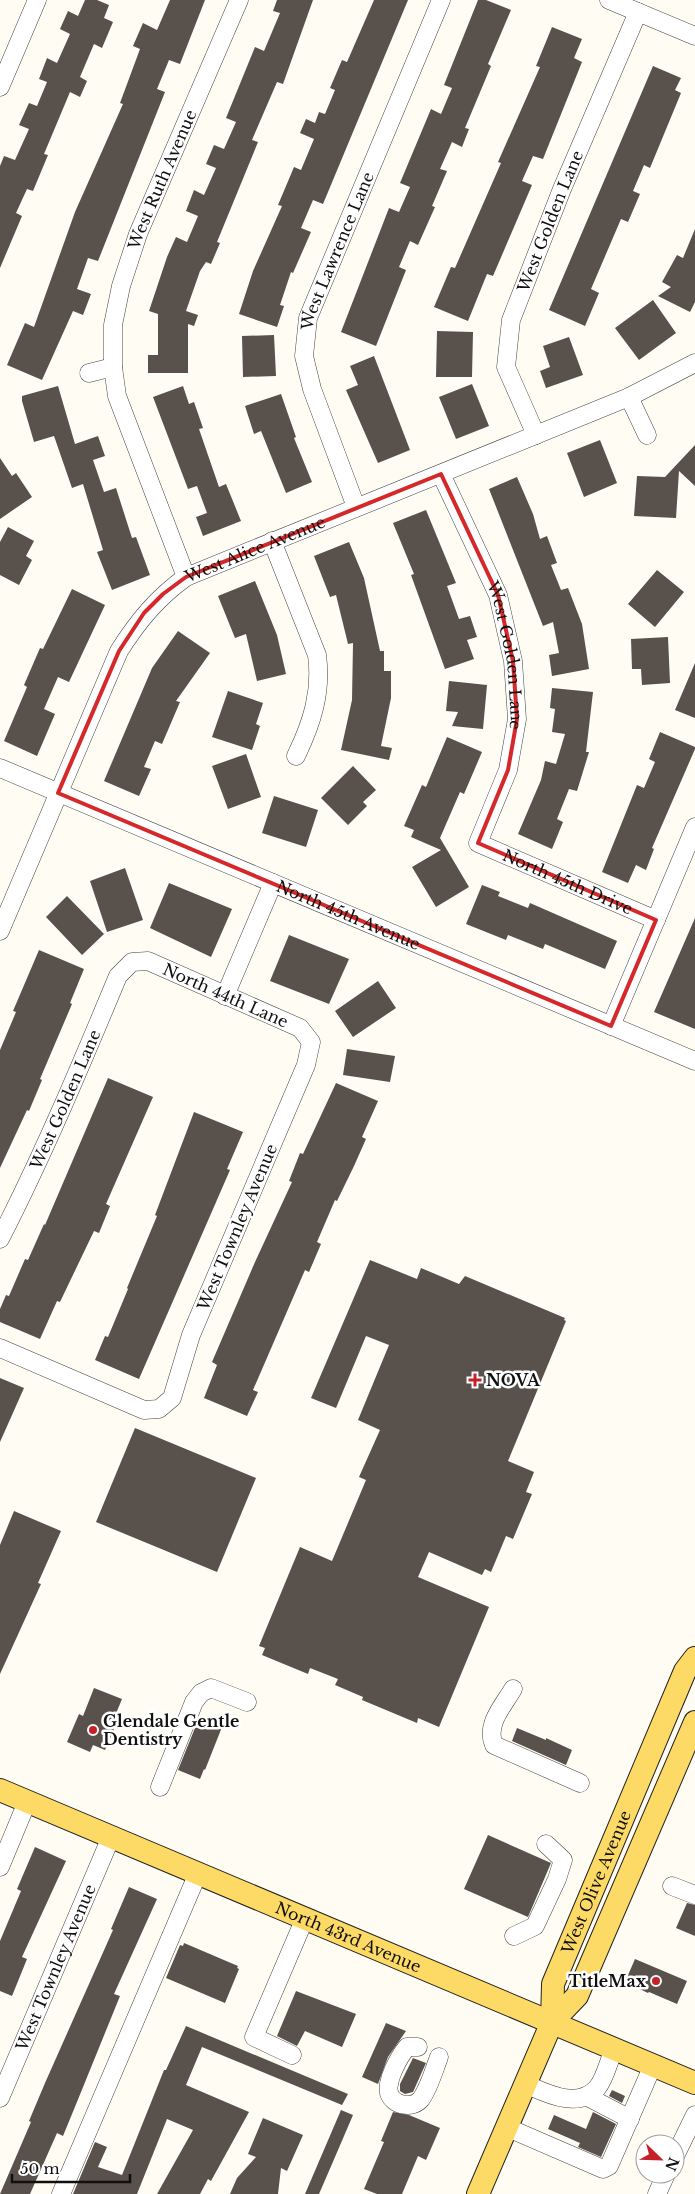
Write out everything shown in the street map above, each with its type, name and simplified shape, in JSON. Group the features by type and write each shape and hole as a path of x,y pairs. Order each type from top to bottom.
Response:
{"main road":[{"name":"West Olive Avenue","path":"552,2022 553,1984 685,1671 695,1658"},
{"name":"West Olive Avenue","path":"552,2022 577,1996 695,1722"},
{"name":"North 43rd Avenue","path":"0,1790 695,2083"},
{"path":"478,2194 552,2022"}],"street":[{"path":"0,87 37,0"},
{"name":"West Ruth Avenue","path":"186,577 125,422 117,396 113,367 113,325 122,286 138,234 239,0"},
{"name":"West Lawrence Lane","path":"356,507 312,389 304,356 308,318 441,0"},
{"path":"609,0 695,36"},
{"name":"West Golden Lane","path":"536,435 506,367 511,320 562,189 638,12"},
{"name":"West Alice Avenue","path":"0,931 119,651 144,613 163,594 186,577 629,397 695,363"},
{"path":"89,373 113,367"},
{"path":"629,397 648,435"},
{"name":"West Golden Lane","path":"441,474 498,595 513,661 517,719 508,770 478,843"},
{"path":"272,541 317,655 320,675 318,695 309,730 296,756"},
{"name":"North 45th Avenue","path":"0,768 695,1061"},
{"path":"611,1026 695,827"},
{"name":"North 45th Drive","path":"478,843 656,920"},
{"path":"225,996 273,883"},
{"name":"North 44th Lane","path":"132,962 148,961 300,1028 311,1042"},
{"name":"West Golden Lane","path":"0,1239 67,1098 118,976 132,962"},
{"name":"West Townley Avenue","path":"0,1348 144,1410 159,1409 172,1398 191,1335 306,1065 311,1042"},
{"path":"160,1786 194,1702 201,1693 210,1688 247,1702"},
{"path":"514,1689 497,1715 490,1731 494,1745 580,1783"},
{"path":"0,1867 27,1802"},
{"name":"West Townley Avenue","path":"0,2098 111,1837"},
{"path":"514,1936 534,1926 557,1879 563,1860 546,1844"},
{"path":"61,2194 198,1873"},
{"path":"672,1886 695,1895"},
{"path":"292,2054 254,2037 305,1918"},
{"path":"418,2047 407,2047 400,2055 390,2081 389,2092 392,2099 399,2104 407,2106 416,2104 422,2098 439,2057"},
{"path":"525,2084 557,2098 586,2096 598,2088 614,2049"},
{"path":"506,2128 603,2169 609,2166 653,2065"},
{"path":"586,2096 630,2118"},
{"path":"685,2136 695,2115"}],"highlighted area":[{"path":"441,474 498,595 513,661 517,719 508,770 478,843 656,920 611,1026 58,793 119,651 144,613 163,594 186,577"}],"building":[{"path":"85,0 97,0 109,5 104,18 113,22 102,48 94,44 80,77 87,81 80,97 70,92 44,154 48,155 33,191 27,189 16,213 22,216 0,268 0,166 4,156 15,160 29,129 19,125 29,103 37,106 47,82 39,79 47,58 57,63 70,34 60,29 68,11 78,16"},
{"path":"170,0 205,0 180,64 169,60 157,89 165,92 98,261 88,258 77,289 91,294 83,315 73,311 42,380 7,365 25,323 34,327 75,212 123,104 120,103 140,49 133,46 143,23 157,30"},
{"path":"277,0 313,0 283,84 277,82 252,140 258,142 217,242 220,243 211,264 206,262 200,271 186,311 198,315 194,326 188,324 188,373 148,373 148,355 158,355 158,314 149,311 167,257 176,237 187,242 198,216 186,211 194,190 204,195 216,168 206,164 214,145 224,149 236,122 226,118 255,47 264,51 280,13 273,11"},
{"path":"374,0 408,0 323,204 313,200 301,228 311,232 293,273 291,272 280,305 284,306 277,327 239,314 253,271 282,206 278,205 294,167 301,170 314,139 300,133 306,119 315,123 319,112 325,114 335,90 330,88 342,60 347,62"},
{"path":"478,0 486,0 511,10 488,64 491,66 465,128 469,129 462,147 452,142 440,169 447,171 432,206 435,207 418,245 410,241 399,267 406,270 376,346 341,332 389,208 399,212 410,187 400,183 431,109 441,114 452,88 444,85"},
{"path":"552,27 582,39 574,58 582,62 543,159 533,156 522,181 532,185 493,276 487,274 468,321 434,307 451,267 455,268 501,163 498,162 540,67 536,66"},
{"path":"653,66 681,78 675,90 681,93 650,168 644,165 633,191 640,194 628,222 621,219 591,289 599,293 585,326 549,310"},
{"path":"695,229 695,302 690,312 658,296 671,287 662,282 677,255 683,258"},
{"path":"653,300 676,333 639,360 615,328"},
{"path":"437,331 473,332 472,377 436,377"},
{"path":"274,335 276,376 243,377 242,336"},
{"path":"569,337 583,375 546,388 540,371 550,367 543,346"},
{"path":"374,356 410,450 378,463 346,390 358,385 350,366"},
{"path":"472,384 489,426 456,439 439,397"},
{"path":"58,386 75,444 98,436 105,456 93,460 104,492 116,488 132,538 136,537 150,575 112,590 97,552 103,550 83,484 72,488 54,436 34,442 22,401 22,396"},
{"path":"183,386 189,404 194,402 203,428 199,429 219,487 226,484 241,521 203,536 196,517 207,513 197,486 188,489 153,397"},
{"path":"281,394 296,437 294,438 312,482 286,493 261,431 254,434 245,406"},
{"path":"600,440 617,483 584,497 567,453"},
{"path":"695,445 695,486 679,471 676,518 634,516 637,476 665,477"},
{"path":"0,458 12,476 16,473 32,497 0,519"},
{"path":"517,477 533,514 540,539 547,536 557,563 551,565 561,590 568,588 582,624 589,669 552,676 549,655 559,653 553,622 543,626 489,489"},
{"path":"426,510 456,583 447,586 459,619 470,616 477,637 467,640 474,659 445,669 411,575 414,574 393,523"},
{"path":"8,527 34,541 26,556 32,560 19,585 0,575 0,542"},
{"path":"349,542 364,578 380,651 384,651 384,671 391,671 391,698 381,746 392,748 389,760 341,750 352,700 353,643 348,644 336,595 330,597 314,556"},
{"path":"657,570 684,592 655,627 628,604"},
{"path":"255,581 277,635 286,674 257,681 246,634 235,638 218,596"},
{"path":"72,589 105,605 69,682 58,677 44,709 55,714 37,756 4,741 27,687 24,685 40,648 43,649"},
{"path":"178,631 210,653 176,701 180,702 162,744 155,741 144,767 151,769 139,796 104,781 152,668"},
{"path":"668,637 670,683 642,685 641,669 632,669 631,639"},
{"path":"695,663 695,718 675,710"},
{"path":"449,681 487,685 483,729 452,726 458,712 446,711"},
{"path":"552,688 593,692 586,752 589,752 577,791 569,789 557,819 563,822 552,849 518,834 541,780 545,761 556,764 565,734 552,732 555,709 550,708"},
{"path":"228,691 263,703 256,724 260,726 252,750 212,737"},
{"path":"660,732 695,747 695,749 652,848 654,849 646,870 636,865 628,883 602,872 637,785 644,788 655,762 649,759"},
{"path":"447,737 482,752 464,794 460,792 440,838 469,887 436,907 412,867 441,850 411,837 414,830 404,826 422,785 426,787"},
{"path":"246,754 261,797 228,809 212,766"},
{"path":"353,766 376,790 363,802 367,806 348,825 321,798"},
{"path":"274,796 318,810 306,847 262,833"},
{"path":"125,868 143,920 107,932 90,881"},
{"path":"169,883 232,909 211,957 150,928"},
{"path":"482,885 500,892 498,896 528,908 530,903 617,941 605,969 545,944 543,949 508,935 506,940 466,924"},
{"path":"67,896 104,934 82,955 46,917"},
{"path":"695,918 695,1029 654,1012"},
{"path":"289,935 349,959 329,1004 270,981"},
{"path":"39,950 84,969 29,1111 27,1110 0,1168 0,1050 16,1012 13,1011"},
{"path":"378,981 396,1008 353,1037 335,1011"},
{"path":"347,1049 395,1056 390,1082 343,1075"},
{"path":"108,1078 153,1097 106,1204 110,1206 99,1233 94,1231 60,1302 57,1301 40,1339 0,1322 0,1309 6,1295 9,1296 25,1259 28,1260 45,1225"},
{"path":"336,1083 378,1101 362,1137 366,1139 337,1201 335,1200 317,1242 321,1244 309,1272 305,1270 253,1390 258,1392 247,1416 204,1398 217,1365 212,1362 292,1182 289,1181 300,1153 303,1154"},
{"path":"194,1112 243,1132 227,1169 230,1170 139,1379 95,1360 105,1336 108,1337 128,1289 157,1216 155,1215"},
{"path":"370,1260 417,1279 421,1268 459,1284 465,1276 565,1318 564,1320 566,1321 508,1461 534,1472 526,1492 532,1494 513,1539 506,1536 491,1572 485,1569 482,1575 429,1552 418,1577 489,1607 439,1727 418,1718 417,1723 362,1700 363,1697 335,1685 338,1679 310,1668 308,1674 262,1655 265,1648 259,1646 300,1547 332,1561 366,1480 359,1477 380,1430 358,1420 389,1345 366,1336 336,1408 311,1398"},
{"path":"0,1378 24,1388 0,1442"},
{"path":"135,1428 256,1478 217,1572 96,1522"},
{"path":"14,1511 61,1531 38,1583 41,1584 0,1674 0,1545"},
{"name":"Glendale Gentle Dentistry","path":"94,1688 122,1699 115,1716 119,1717 105,1750 93,1745 90,1752 67,1742 79,1714 83,1716"},
{"path":"199,1718 222,1727 200,1779 178,1770"},
{"path":"517,1728 572,1750 566,1765 512,1741"},
{"path":"488,1835 551,1863 528,1917 464,1889"},
{"path":"35,1847 66,1861 22,1957 27,1959 12,1996 0,1991 0,1941 21,1891 17,1889"},
{"path":"129,1887 157,1899 114,1994 120,1996 63,2136 57,2133 30,2194 0,2194 31,2122 29,2121 45,2083 113,1930 111,1929"},
{"path":"687,1903 695,1905 695,1936 676,1928"},
{"path":"184,1943 238,1966 237,1968 239,1969 225,2003 166,1978 180,1945 183,1946"},
{"name":"TitleMax","path":"635,1959 687,1981 677,2004 625,1982"},
{"path":"296,1991 356,2014 342,2047 305,2031 297,2046 277,2036"},
{"path":"386,2023 406,2031 388,2057 378,2084 362,2077"},
{"path":"186,2026 348,2094 342,2105 202,2047 186,2085 249,2112 211,2181 208,2179 200,2194 157,2194 193,2130 167,2119 137,2194 73,2194 95,2142 107,2147 98,2167 122,2175 164,2070 166,2070"},
{"path":"413,2058 426,2063 413,2092 405,2094 400,2091 400,2084"},
{"path":"612,2090 625,2096 622,2103 609,2096"},
{"path":"341,2110 353,2115 319,2194 305,2194"},
{"path":"393,2112 409,2115 440,2128 426,2160 418,2156 402,2194 377,2194 364,2189 384,2142 381,2141"},
{"path":"593,2112 616,2124 601,2157 578,2147 580,2143 548,2129 554,2115 586,2129"},
{"path":"263,2118 303,2135 287,2171 281,2168 278,2194 230,2194 237,2178 256,2157 248,2154"}],"place":[{"name":"NOVA","path":"475,1380"},
{"name":"Glendale Gentle Dentistry","path":"93,1730"},
{"name":"TitleMax","path":"656,1981"}]}
